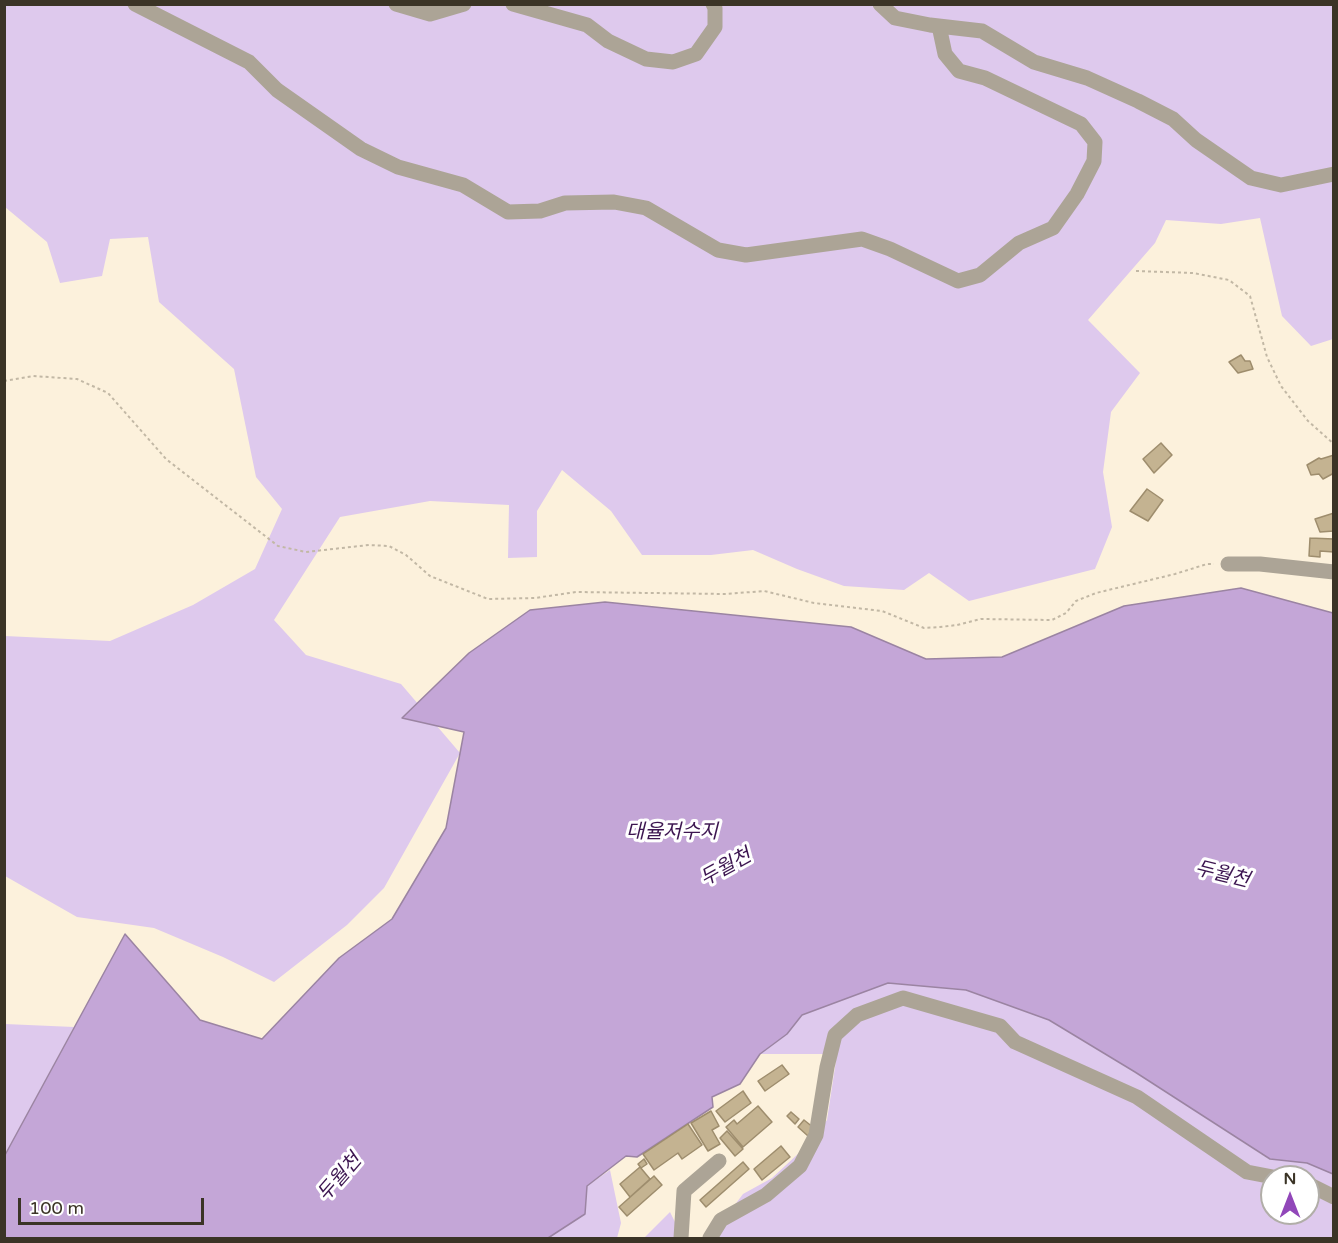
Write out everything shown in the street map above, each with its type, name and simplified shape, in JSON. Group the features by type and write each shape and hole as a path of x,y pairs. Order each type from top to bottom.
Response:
{"street":[{"path":"396,4 430,14 464,4"},
{"path":"513,4 586,25 608,41 646,59 673,62 696,54 715,27 713,4"},
{"path":"880,4 895,18 982,31 1034,62 1087,78 1138,101 1173,119 1196,140 1251,178 1281,185 1334,174"},
{"path":"140,6 249,62 277,90 361,149 398,167 463,185 508,212 540,211 565,203 614,202 646,208 718,250 746,255 862,239 890,249 958,281 980,275 1018,243 1053,228 1077,194 1094,160 1095,142 1081,124 985,78 958,71 945,54 939,26"},
{"path":"1228,564 1260,564 1334,572"},
{"path":"710,1239 721,1220 766,1195 800,1166 816,1136 827,1067 835,1035 857,1015 903,998 1000,1026 1015,1042 1137,1097 1247,1172 1260,1174"},
{"path":"681,1239 684,1191 719,1161"},
{"path":"1320,1190 1334,1197"}],"path":[{"path":"1136,271 1193,273 1229,280 1250,296 1267,357 1281,386 1308,421 1334,444"},
{"path":"4,381 33,376 77,379 108,393 166,459 278,546 306,552 369,545 389,546 406,555 430,576 488,599 535,598 576,592 726,594 764,591 814,603 882,611 924,628 957,625 981,619 1052,620 1065,613 1076,601 1096,593 1207,564 1228,564"}],"shaded area":[{"path":"5,5 1333,5 1333,339 1311,346 1282,316 1260,218 1221,224 1166,220 1155,243 1088,320 1140,373 1111,412 1103,472 1112,527 1095,569 969,601 929,573 904,590 844,586 753,550 711,555 642,555 611,511 562,470 537,511 537,557 508,558 509,505 430,501 340,517 274,620 306,655 401,684 460,753 384,888 347,925 274,982 223,957 154,928 77,917 5,876 5,636 110,641 193,605 255,569 282,509 256,477 234,369 159,302 148,237 110,239 102,276 60,283 47,242 5,207"},
{"path":"888,983 966,990 1049,1020 1135,1072 1269,1159 1312,1165 1260,1165 1260,1225 1320,1225 1320,1168 1333,1174 1333,1238 710,1238 743,1194 772,1178 800,1152 827,1120 837,1054 760,1054 787,1034 802,1015"},
{"path":"5,1024 74,1027 5,1155"},
{"path":"610,1170 621,1223 617,1238 548,1238 584,1214 587,1186"},
{"path":"670,1212 677,1226 677,1238 644,1238"}],"water":[{"name":"대율저수지","path":"1241,588 1333,613 1333,1174 1320,1168 1320,1165 1270,1159 1049,1020 966,990 888,983 802,1015 787,1034 760,1054 740,1084 712,1097 713,1107 637,1157 626,1156 587,1186 585,1214 548,1238 5,1238 5,1155 125,934 200,1020 262,1039 339,958 392,919 446,828 464,732 402,718 469,653 530,610 605,602 851,627 926,659 1002,657 1124,606"}],"building":[{"path":"1241,355 1245,361 1250,361 1253,369 1238,373 1229,362"},
{"path":"1161,443 1172,455 1154,473 1143,459"},
{"path":"1334,455 1334,473 1323,479 1319,474 1311,475 1307,465 1319,458"},
{"path":"1147,489 1163,500 1148,521 1130,511"},
{"path":"1334,513 1334,531 1320,532 1315,519"},
{"path":"1310,538 1334,539 1334,552 1320,551 1320,557 1309,556"},
{"path":"782,1065 789,1074 765,1091 758,1081"},
{"path":"743,1091 751,1103 725,1122 716,1111"},
{"path":"758,1106 772,1122 743,1147 726,1127 734,1120 737,1124"},
{"path":"711,1111 719,1126 712,1130 720,1144 708,1151 691,1123"},
{"path":"791,1112 799,1119 795,1124 787,1116"},
{"path":"804,1120 814,1128 808,1136 798,1127"},
{"path":"688,1124 702,1145 682,1159 678,1153 654,1170 643,1154"},
{"path":"727,1131 743,1149 735,1156 720,1138"},
{"path":"781,1146 790,1157 762,1180 754,1169"},
{"path":"644,1159 647,1164 641,1168 638,1164"},
{"path":"743,1162 749,1169 706,1207 700,1200"},
{"path":"640,1167 650,1179 630,1197 620,1184"},
{"path":"654,1176 662,1185 627,1216 619,1207"}],"water label":[{"name":"두월천","path":"726,868"},
{"name":"두월천","path":"1222,875"},
{"name":"두월천","path":"340,1178"}]}
